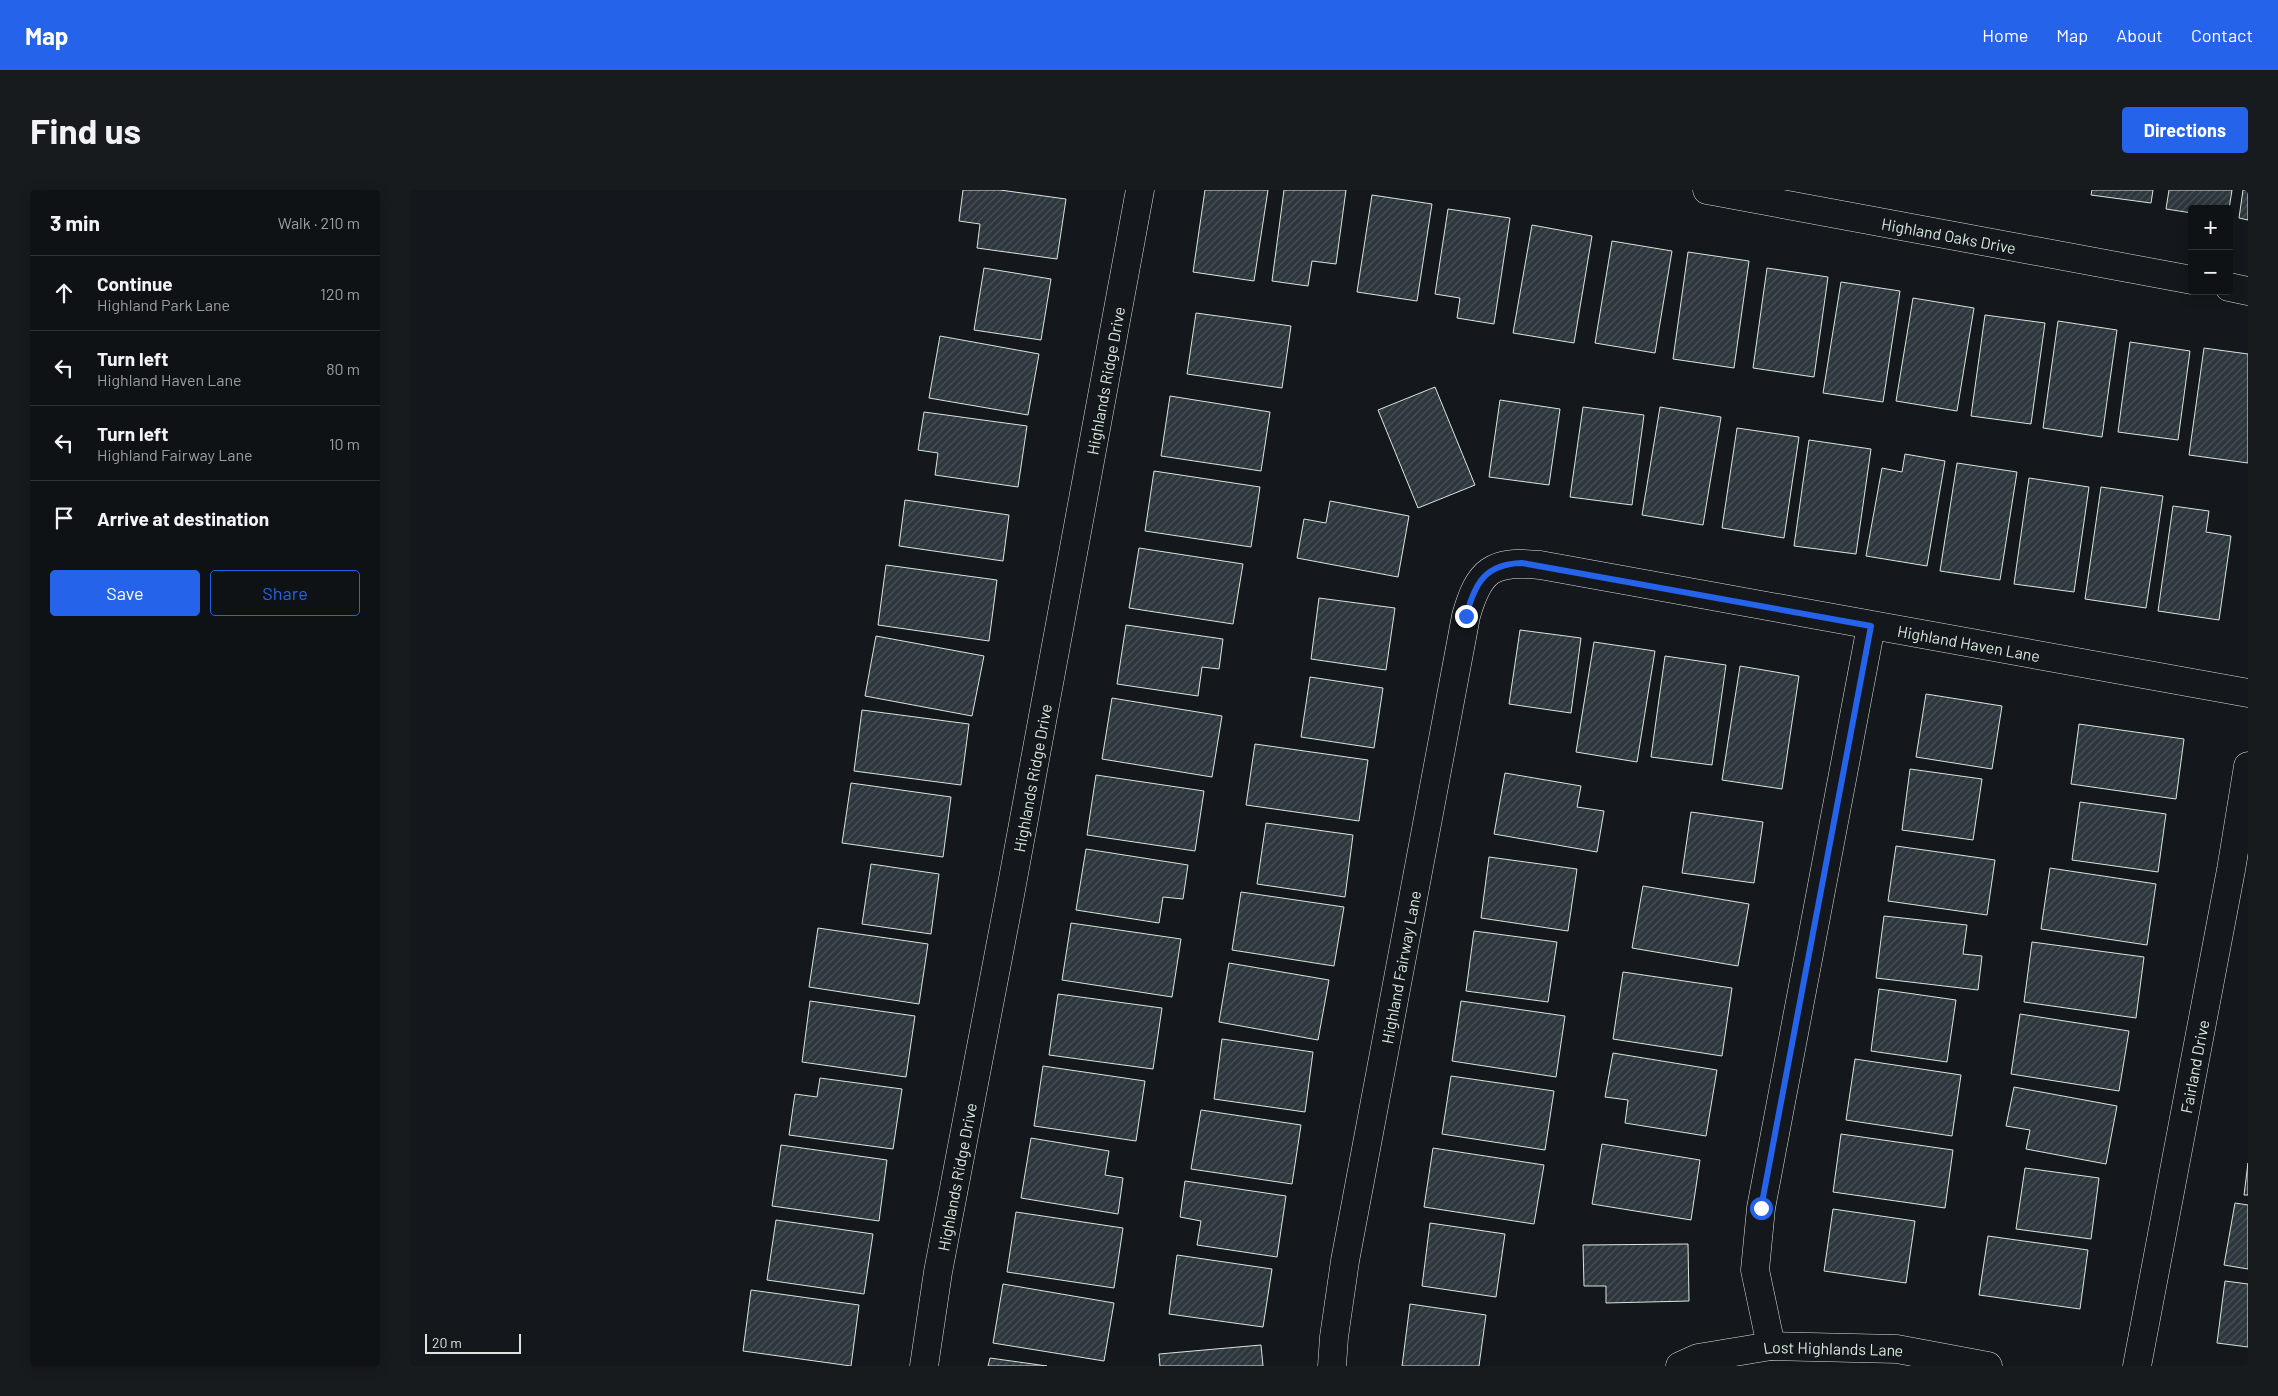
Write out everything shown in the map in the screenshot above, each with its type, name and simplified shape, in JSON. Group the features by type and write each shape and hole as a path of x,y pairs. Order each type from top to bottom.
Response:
{"street":[{"name":"Highlands Ridge Drive","path":"924,1366 938,1272 1140,190"},
{"name":"Highland Oaks Drive","path":"1707,190 2188,279"},
{"path":"2233,288 2248,290"},
{"name":"Highland Haven Lane","path":"1486,574 1505,564 1540,565 2248,693"},
{"name":"Highland Fairway Lane","path":"1332,1366 1345,1261 1466,616 1472,593 1486,574"},
{"path":"1771,1346 1755,1270 1761,1208 1871,626"},
{"name":"Fairland Drive","path":"2137,1366 2231,870 2248,766"},
{"name":"Lost Highlands Lane","path":"1680,1366 1698,1358 1771,1346 1898,1349 1988,1366"}],"building":[{"path":"963,190 1000,190 1066,199 1057,259 977,248 980,224 959,221"},
{"path":"1205,190 1268,190 1254,281 1193,272"},
{"path":"1284,190 1346,190 1336,264 1312,261 1308,286 1272,281"},
{"path":"2092,190 2153,190 2151,203 2091,195"},
{"path":"2169,190 2232,190 2230,205 2188,205 2188,212 2166,209"},
{"path":"2243,190 2248,190 2248,220 2239,218"},
{"path":"1372,195 1432,204 1417,301 1357,292"},
{"path":"1448,209 1510,218 1494,324 1457,318 1460,298 1435,294"},
{"path":"1532,225 1592,236 1574,343 1513,333"},
{"path":"1612,241 1672,251 1655,353 1595,343"},
{"path":"1688,252 1749,261 1734,368 1673,359"},
{"path":"984,268 1051,279 1041,340 974,330"},
{"path":"1767,268 1828,277 1814,377 1753,368"},
{"path":"1841,282 1900,291 1883,402 1823,393"},
{"path":"1913,298 1974,308 1957,411 1896,401"},
{"path":"1196,313 1291,326 1282,388 1187,374"},
{"path":"1985,315 2045,323 2031,424 1971,416"},
{"path":"2058,321 2117,330 2102,437 2043,428"},
{"path":"940,336 1039,354 1028,415 929,398"},
{"path":"2130,342 2190,351 2178,440 2118,432"},
{"path":"2204,348 2248,354 2248,463 2189,455"},
{"path":"1435,387 1475,485 1418,508 1378,410"},
{"path":"1170,396 1270,412 1261,471 1161,456"},
{"path":"1500,400 1560,409 1549,485 1489,477"},
{"path":"1583,407 1644,415 1632,505 1570,497"},
{"path":"1660,407 1721,417 1703,525 1642,515"},
{"path":"924,412 1027,426 1018,487 935,475 938,453 918,450"},
{"path":"1737,428 1799,437 1784,538 1722,528"},
{"path":"1809,440 1871,449 1856,554 1794,546"},
{"path":"1905,454 1945,461 1927,566 1866,556 1882,468 1902,472"},
{"path":"1957,463 2017,472 2000,580 1940,571"},
{"path":"1154,471 1260,487 1251,547 1145,531"},
{"path":"2029,478 2089,487 2074,592 2014,584"},
{"path":"2101,487 2163,496 2146,608 2085,599"},
{"path":"905,500 1009,515 1003,561 899,546"},
{"path":"1330,501 1409,516 1398,577 1297,558 1304,519 1326,523"},
{"path":"2173,506 2209,511 2206,532 2231,536 2219,620 2158,611"},
{"path":"1139,548 1243,564 1233,624 1129,608"},
{"path":"886,565 997,580 989,641 878,625"},
{"path":"1319,598 1395,608 1386,670 1311,659"},
{"path":"1126,625 1223,639 1219,669 1202,667 1198,696 1117,684"},
{"path":"1520,630 1581,638 1571,713 1509,704"},
{"path":"876,636 984,656 972,716 865,696"},
{"path":"1594,642 1655,651 1637,762 1576,752"},
{"path":"1665,656 1726,665 1712,765 1651,757"},
{"path":"1740,666 1799,676 1782,789 1722,780"},
{"path":"1310,677 1383,688 1374,748 1301,737"},
{"path":"1926,694 2002,706 1992,769 1916,757"},
{"path":"1112,698 1222,716 1212,777 1102,759"},
{"path":"862,710 969,724 961,785 854,771"},
{"path":"2079,724 2184,739 2176,799 2071,784"},
{"path":"1255,744 1368,760 1359,821 1246,805"},
{"path":"1910,769 1982,779 1973,840 1902,830"},
{"path":"1505,773 1581,786 1577,807 1604,811 1597,852 1494,834"},
{"path":"1096,775 1204,791 1195,851 1087,835"},
{"path":"851,783 951,797 943,857 842,843"},
{"path":"2080,802 2166,814 2158,872 2072,860"},
{"path":"1691,812 1763,822 1754,883 1682,873"},
{"path":"1266,823 1353,835 1345,897 1257,884"},
{"path":"1896,846 1995,860 1987,915 1888,901"},
{"path":"1086,849 1188,865 1183,899 1163,897 1159,923 1076,910"},
{"path":"1489,857 1577,869 1568,931 1481,918"},
{"path":"871,864 939,874 931,934 862,924"},
{"path":"2050,868 2156,884 2147,945 2041,929"},
{"path":"1643,886 1749,904 1738,966 1632,948"},
{"path":"1241,892 1344,907 1334,966 1232,950"},
{"path":"1884,916 1967,925 1963,954 1982,956 1978,990 1876,978"},
{"path":"1071,923 1181,939 1172,997 1062,980"},
{"path":"818,928 928,944 919,1004 809,987"},
{"path":"1474,931 1557,942 1548,1002 1466,991"},
{"path":"2032,942 2144,957 2136,1018 2024,1002"},
{"path":"1229,963 1329,980 1318,1040 1219,1022"},
{"path":"1623,972 1732,988 1722,1056 1613,1039"},
{"path":"1879,989 1956,1000 1947,1062 1871,1051"},
{"path":"1058,994 1162,1008 1153,1069 1049,1055"},
{"path":"810,1001 915,1016 906,1077 802,1062"},
{"path":"1461,1001 1565,1016 1556,1077 1452,1061"},
{"path":"2020,1014 2129,1031 2119,1091 2011,1074"},
{"path":"1222,1039 1313,1052 1305,1112 1214,1099"},
{"path":"1613,1053 1717,1070 1706,1136 1625,1123 1628,1100 1605,1097"},
{"path":"1855,1059 1961,1075 1952,1136 1846,1120"},
{"path":"1043,1066 1145,1081 1136,1141 1034,1126"},
{"path":"1451,1076 1554,1091 1545,1150 1442,1134"},
{"path":"820,1078 902,1089 893,1149 789,1135 795,1094 817,1097"},
{"path":"2014,1087 2117,1106 2106,1164 2026,1149 2030,1130 2006,1126"},
{"path":"1201,1110 1301,1125 1292,1184 1191,1169"},
{"path":"1841,1134 1953,1150 1945,1208 1833,1192"},
{"path":"1031,1138 1109,1151 1105,1175 1123,1178 1118,1214 1021,1198"},
{"path":"1602,1144 1700,1160 1691,1220 1592,1204"},
{"path":"781,1145 887,1160 879,1221 772,1206"},
{"path":"1433,1148 1544,1165 1534,1224 1424,1207"},
{"path":"2248,1163 2248,1195 2244,1195"},
{"path":"2025,1168 2099,1178 2091,1239 2016,1229"},
{"path":"1185,1181 1286,1196 1277,1257 1197,1245 1201,1221 1180,1217"},
{"path":"2235,1203 2248,1205 2248,1269 2224,1265"},
{"path":"1833,1209 1915,1221 1906,1283 1824,1271"},
{"path":"1016,1212 1123,1228 1114,1288 1007,1272"},
{"path":"776,1220 873,1234 864,1294 767,1280"},
{"path":"1430,1223 1505,1234 1496,1297 1422,1286"},
{"path":"1988,1236 2088,1250 2080,1309 1979,1295"},
{"path":"1688,1244 1689,1301 1606,1303 1606,1286 1584,1286 1583,1245"},
{"path":"1177,1255 1272,1269 1263,1327 1169,1314"},
{"path":"2225,1281 2248,1284 2248,1347 2217,1343"},
{"path":"1003,1284 1114,1303 1104,1361 993,1343"},
{"path":"751,1290 859,1305 851,1366 743,1351"},
{"path":"1410,1304 1486,1315 1479,1366 1402,1366"},
{"path":"1261,1345 1263,1366 1160,1366 1159,1354"},
{"path":"990,1358 1047,1366 988,1366"}],"route":[{"path":"1466,616 1472,593 1486,574 1505,564 1522,563 1871,626 1761,1208"}]}
